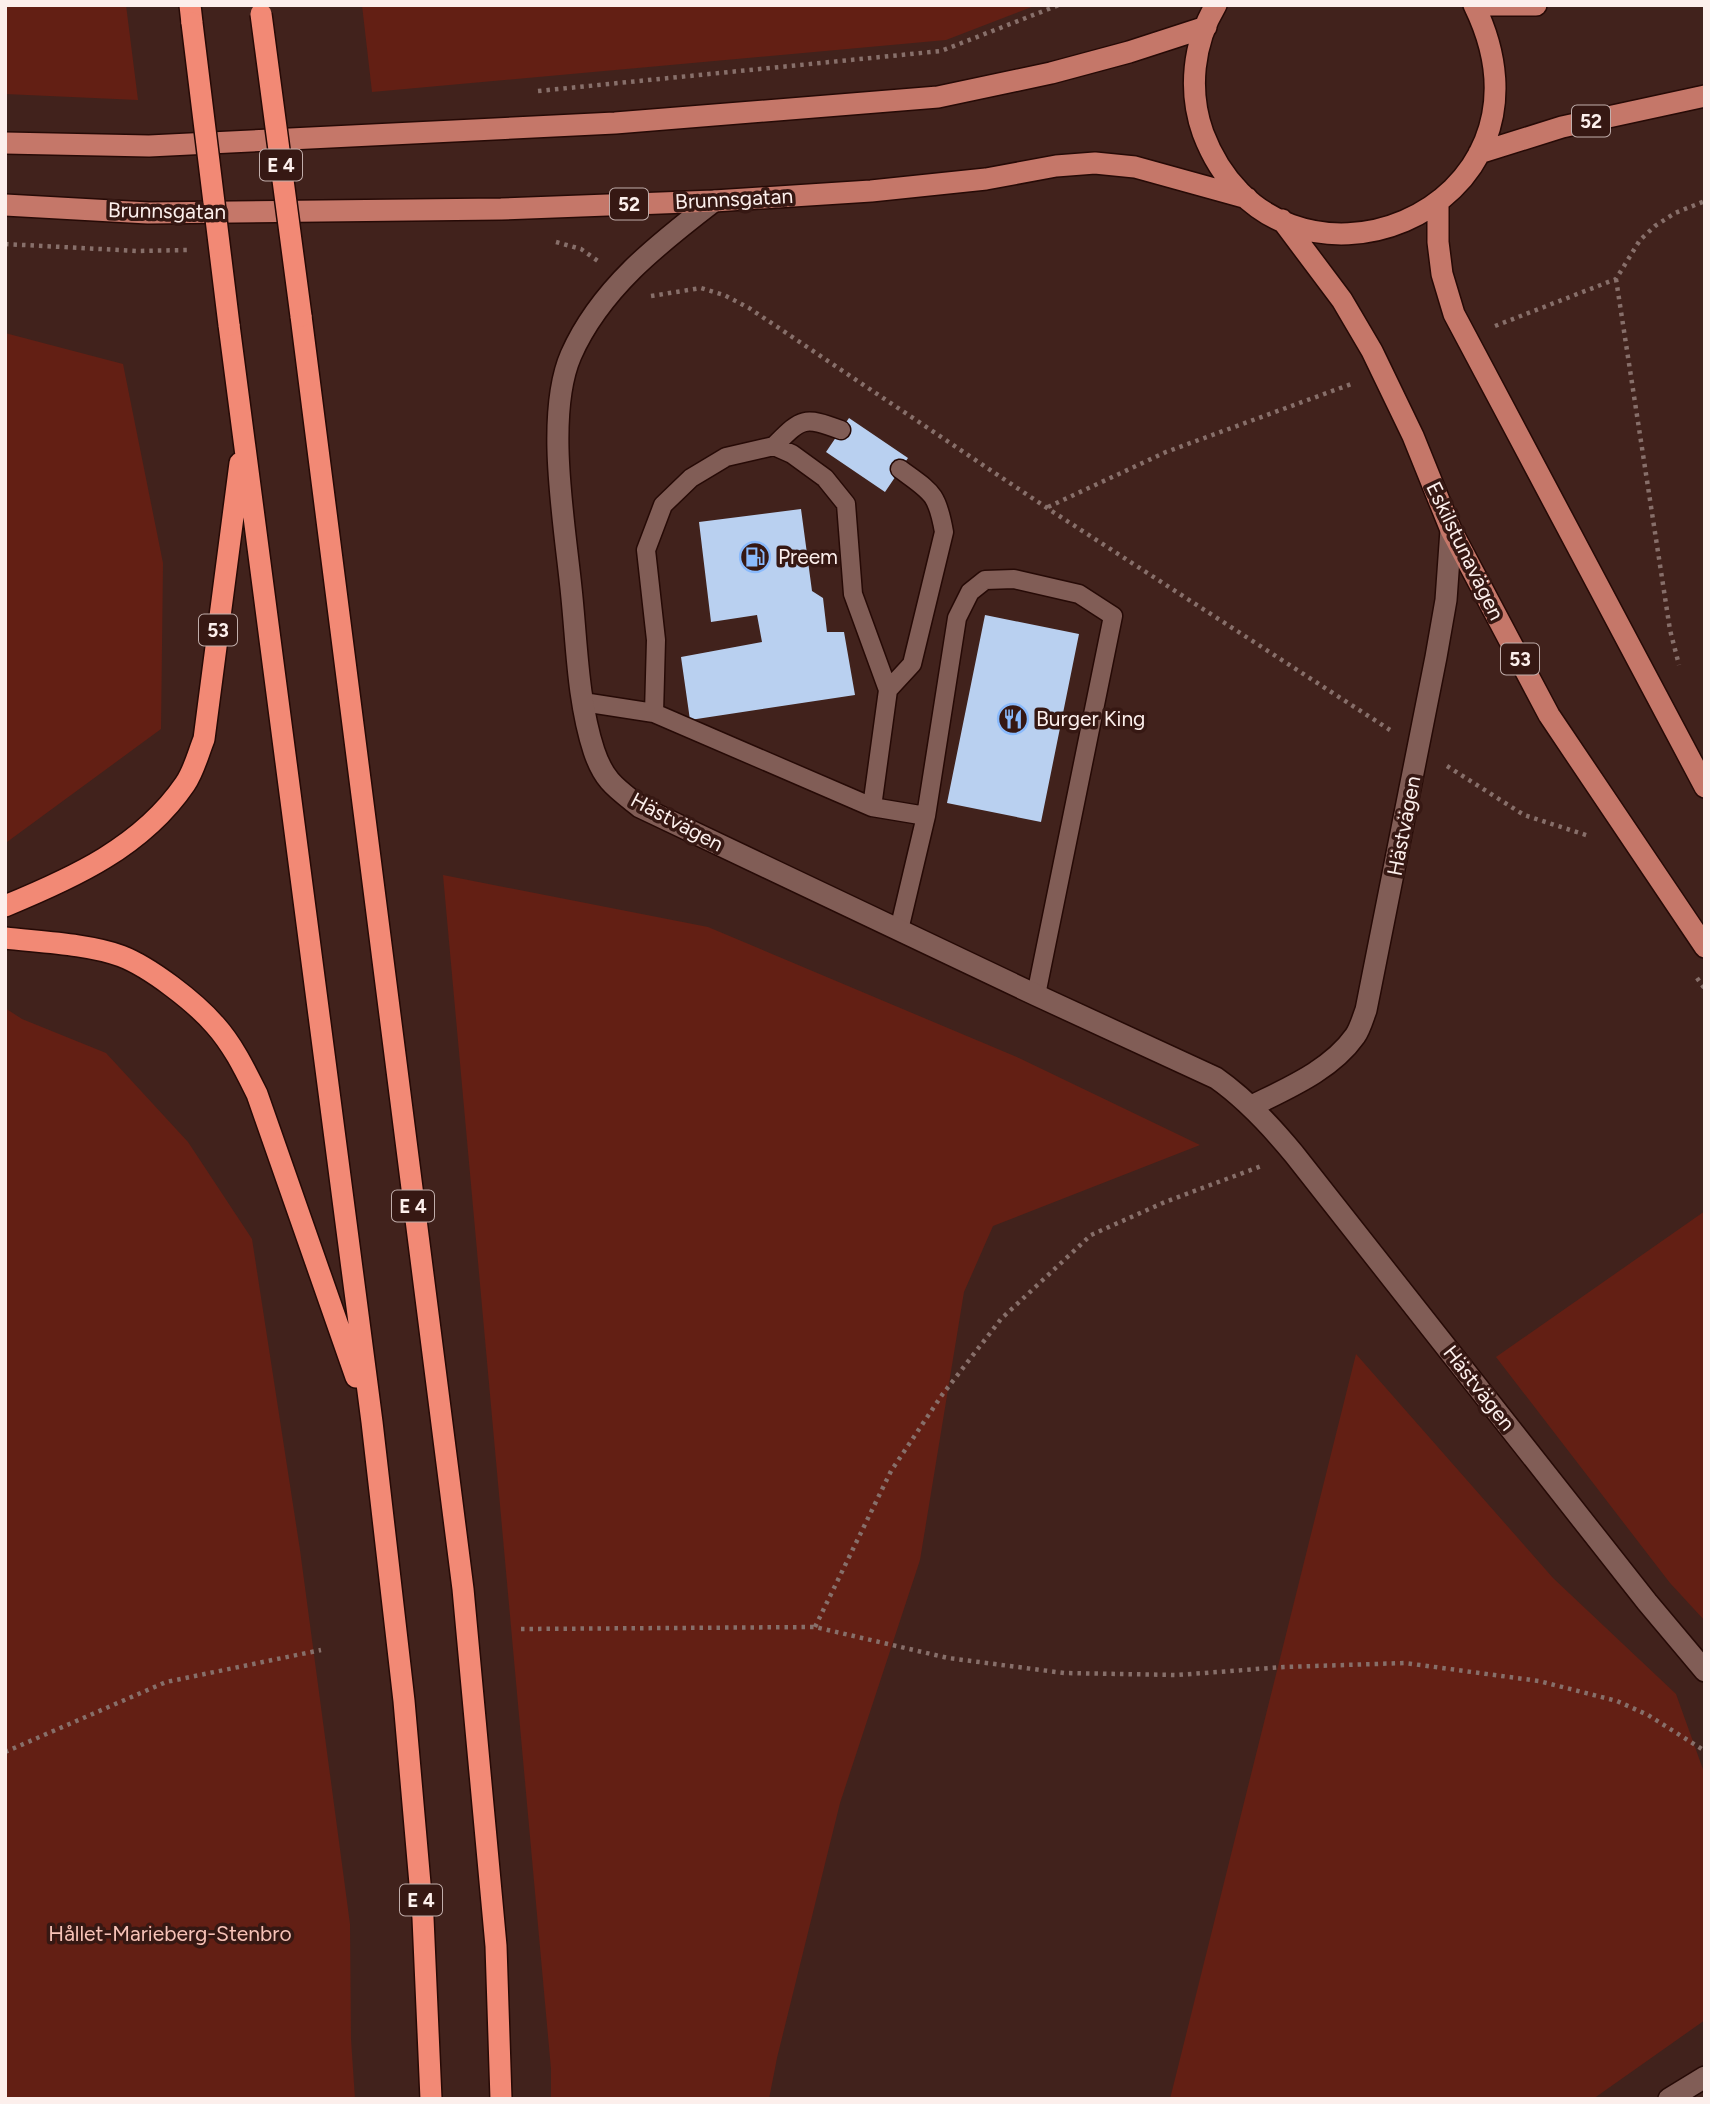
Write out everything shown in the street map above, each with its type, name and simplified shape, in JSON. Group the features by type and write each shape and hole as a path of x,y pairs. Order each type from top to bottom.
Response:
{"highway":[{"name":"E 4","path":"260,10 463,1589 496,1946 501,2099"},
{"name":"E 4","path":"191,14 372,1422 404,1701 420,1891 431,2099"},
{"name":"53","path":"5,906 84,872 160,816 187,782 204,740 244,434"},
{"path":"5,938 76,946 121,956 162,979 215,1025 238,1057 257,1094 372,1422"}],"main road":[{"name":"52","path":"1216,5 1196,59 1194,93 1201,127 1215,159 1247,198 1282,220 1321,232 1362,233 1402,223 1438,202 1468,172 1479,153 1489,129 1496,78 1493,53 1474,5"},
{"path":"1484,5 1536,5"},
{"path":"5,143 149,146 574,125 939,97 1051,73 1206,27"},
{"name":"52","path":"1479,153 1562,127 1705,96"},
{"name":"Brunnsgatan","path":"5,205 148,213 501,209 714,201 871,191 986,179 1056,166 1095,163 1135,167 1247,198"},
{"path":"1438,202 1438,242 1442,274 1454,314 1705,787"},
{"name":"Eskilstunavägen","path":"1282,220 1342,300 1372,351 1413,436 1451,530 1549,715 1705,947"}],"street":[{"name":"Hästvägen","path":"714,201 659,243 621,281 592,316 570,357 560,399 558,449 583,702 594,751 610,783 640,807 1036,996 1216,1078 1252,1106 1294,1154 1647,1602 1705,1671"},
{"name":"Hästvägen","path":"1252,1106 1299,1083 1332,1060 1356,1035 1366,1010 1436,657 1446,600 1451,530"},
{"path":"1669,2099 1705,2077"}],"lane":[{"path":"654,713 656,640 646,550 663,505 691,478 726,457 774,446 795,425 815,421 841,430"},
{"path":"774,446 792,454 825,478 846,504 853,594 888,690 872,807"},
{"path":"888,690 912,664 944,532 941,511 933,493 900,468"},
{"path":"899,930 926,816 957,618 970,592 985,580 1014,579 1079,594 1113,616 1036,996"},
{"path":"583,702 654,713 872,807 926,816"}],"path":[{"path":"524,93 941,51 1059,5"},
{"path":"1490,328 1616,279 1640,240 1655,226 1705,201"},
{"path":"1616,279 1670,630 1682,676"},
{"path":"621,281 642,295 664,295 701,288 749,307 1047,508 1166,452 1363,379"},
{"path":"816,1627 891,1471 942,1395 1001,1319 1091,1235 1165,1202 1294,1154"},
{"path":"521,1629 816,1627 947,1658 1064,1674 1178,1675 1284,1667 1405,1664 1539,1681 1617,1701 1648,1715 1705,1751"},
{"path":"5,1752 166,1682 321,1650"}],"green space":[{"path":"5,5 126,5 138,100 5,94"},
{"path":"362,5 1037,5 946,40 372,92"},
{"path":"5,333 123,364 163,563 161,729 7,842"},
{"path":"443,875 708,927 1019,1058 1200,1145 993,1226 964,1292 920,1560 840,1803 769,2099 551,2099 551,2069"},
{"name":"Hållet-Marieberg-Stenbro","path":"5,1008 22,1019 106,1053 188,1142 252,1239 300,1550 350,1924 351,2039 355,2099 5,2099"},
{"path":"1705,1211 1705,1621 1670,1583 1496,1357"},
{"path":"1356,1354 1553,1578 1676,1694 1705,1775 1705,2020 1593,2099 1170,2099"}],"building":[{"path":"849,418 908,458 885,492 826,452"},
{"path":"801,509 812,591 823,598 827,632 844,632 855,695 690,720 681,657 762,642 757,615 711,622 699,522"},
{"name":"Burger King","path":"985,615 1079,634 1041,822 947,803"}],"place":[{"name":"Preem","path":"755,557"},
{"name":"Burger King","path":"1013,719"}]}
